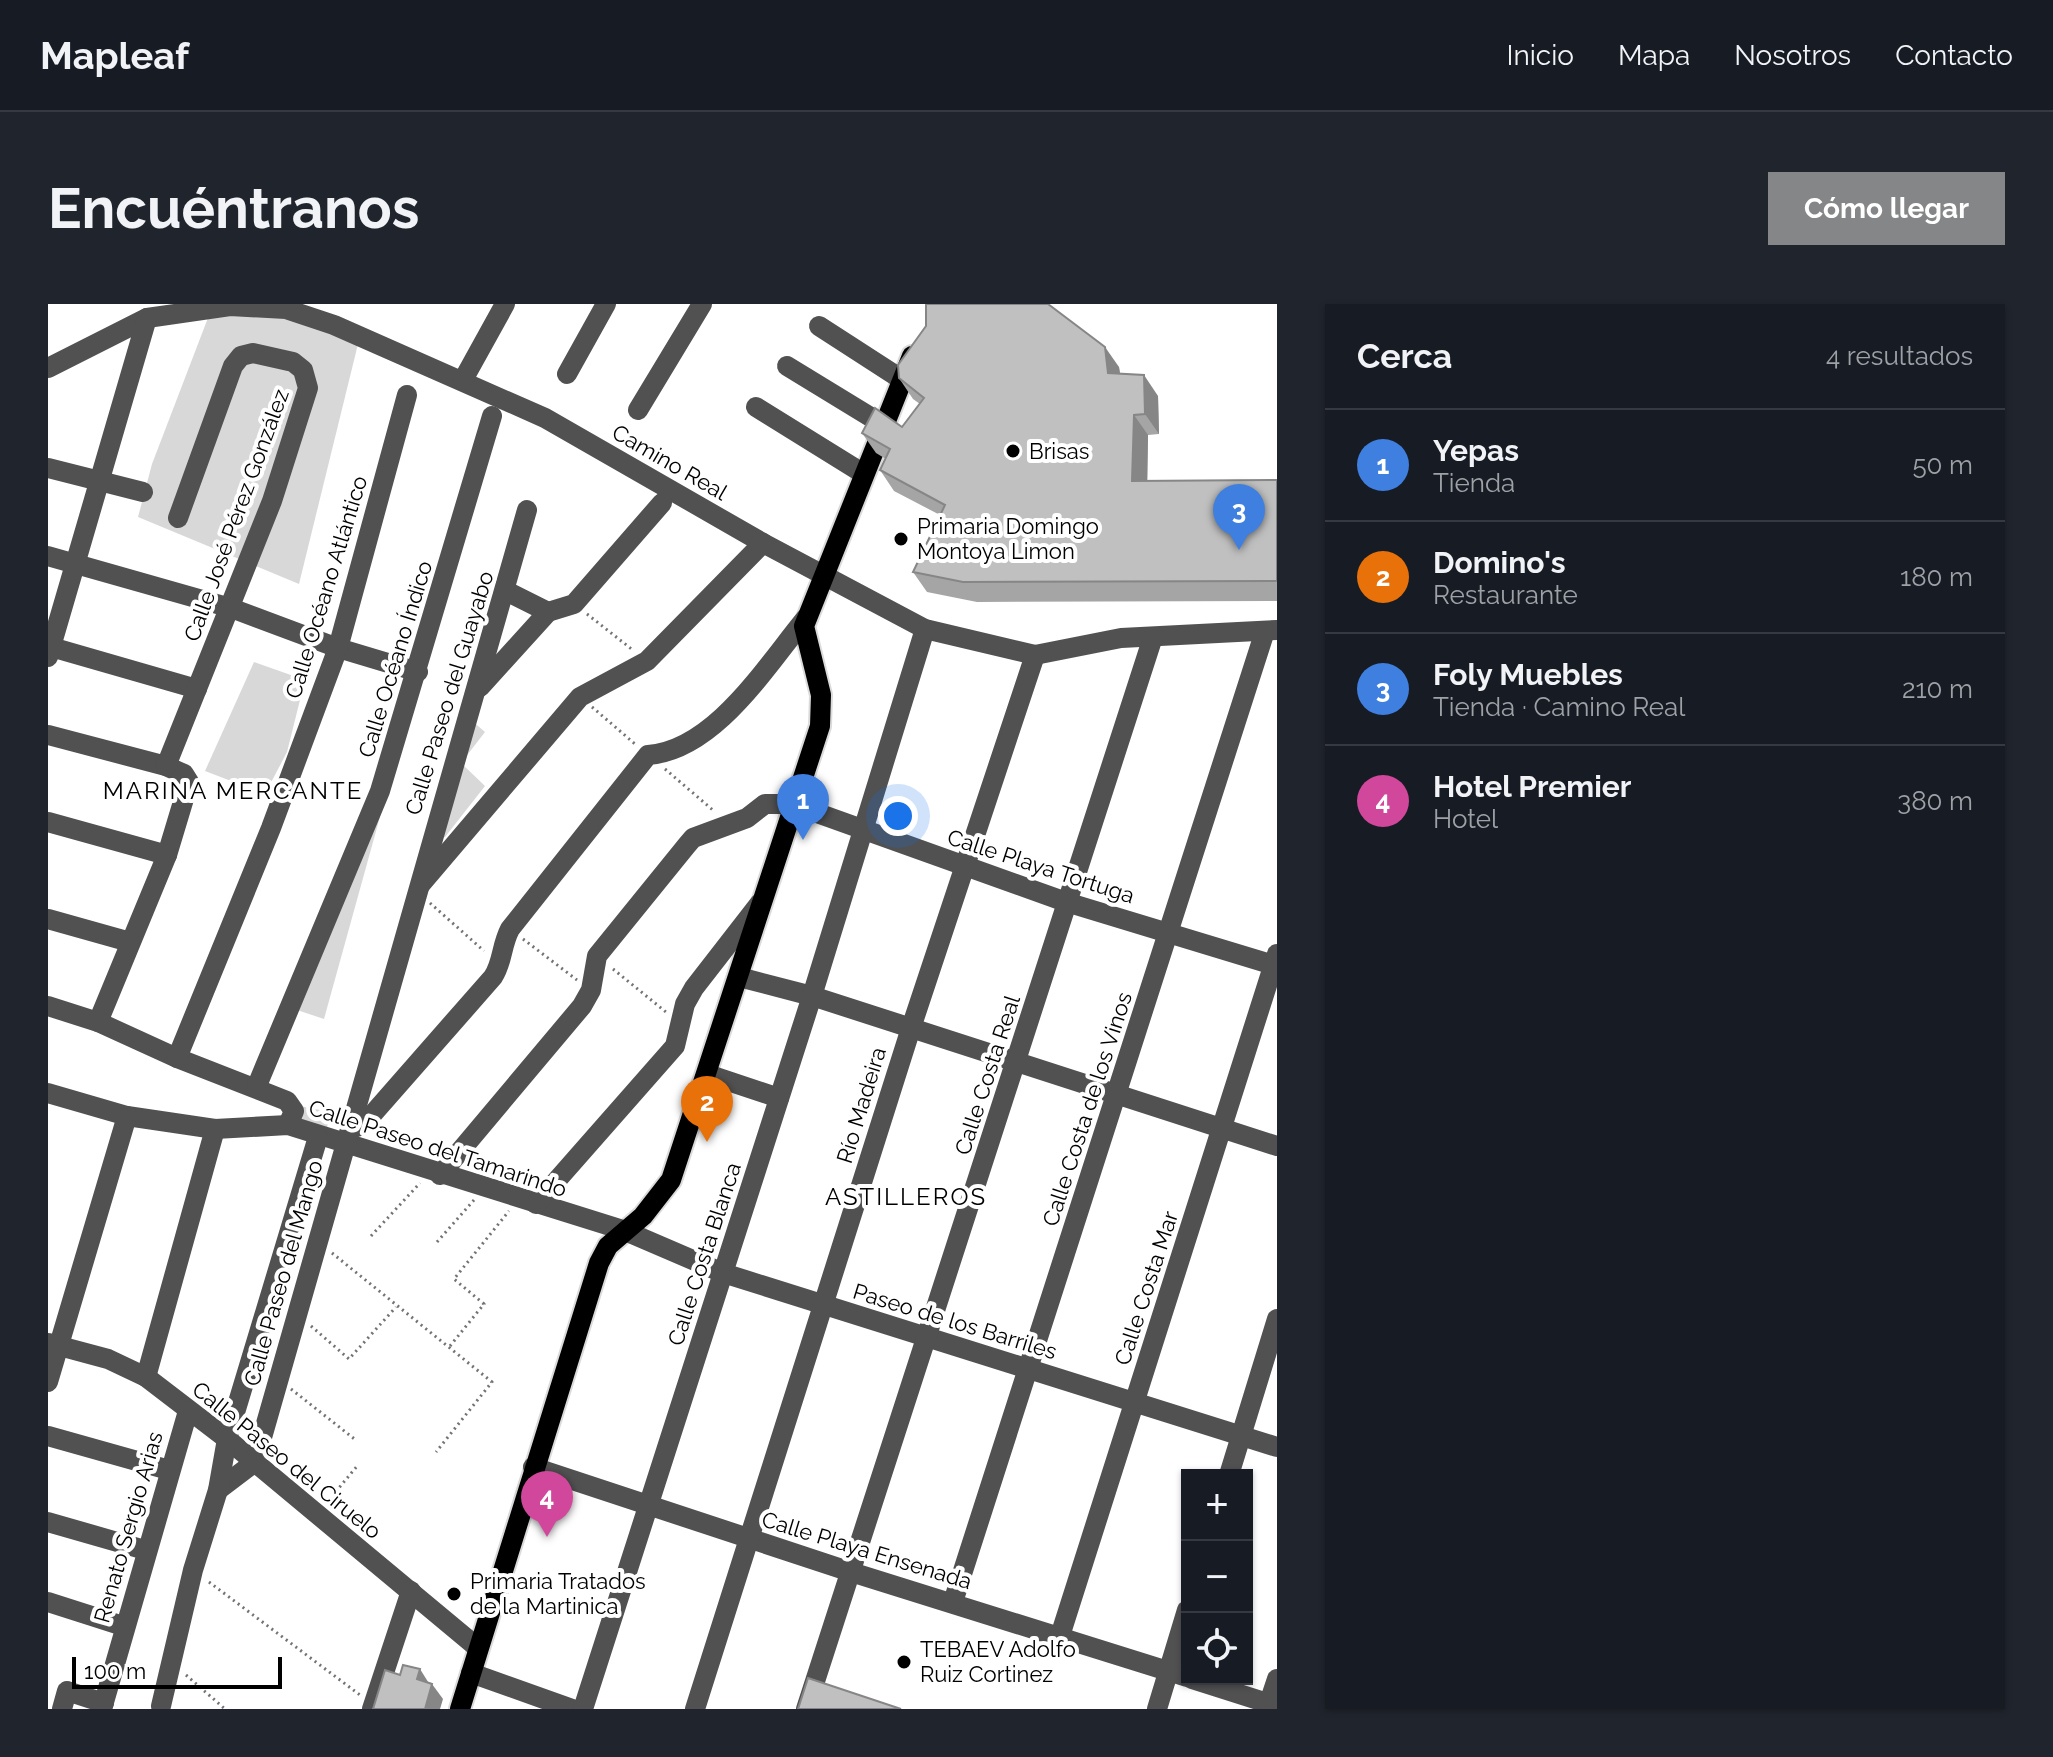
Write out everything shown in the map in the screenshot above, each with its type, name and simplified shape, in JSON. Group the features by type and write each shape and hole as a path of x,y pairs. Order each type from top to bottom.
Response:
{"main road":[{"path":"460,1709 599,1263 623,1230 643,1216 671,1180 707,1074 766,897 792,804 820,726 818,679 804,635 806,618 882,424 923,335"}],"street":[{"path":"463,380 505,304"},
{"path":"567,374 606,304"},
{"path":"638,410 702,304"},
{"name":"Camino Real","path":"48,368 147,318 230,306 286,309 334,325 545,418 763,543 925,629 1035,655 1096,641 1271,630"},
{"path":"147,318 49,650 197,689"},
{"path":"819,326 901,379"},
{"name":"Calle José Pérez González","path":"166,766 231,608 247,557 272,501 308,388 303,370 293,362 253,353 241,356 233,366 178,518"},
{"path":"787,366 882,424"},
{"name":"Calle Océano Atlántico","path":"177,1058 271,828 338,648 407,395"},
{"path":"756,407 864,474"},
{"name":"Calle Océano Índico","path":"256,1088 380,791 492,416"},
{"path":"48,468 97,483 143,492"},
{"path":"474,693 548,612 574,604 662,503"},
{"name":"Calle Paseo del Guayabo","path":"347,1137 527,510"},
{"path":"416,890 580,697 647,661 763,543"},
{"path":"48,556 231,608 338,648 418,672"},
{"path":"506,591 548,612"},
{"path":"347,1137 371,1116 500,965 501,946 510,929 648,755 668,754 689,746 712,727 806,618"},
{"name":"Calle Costa Blanca","path":"583,1709 864,832 925,629"},
{"name":"Calle Costa de los Vinos","path":"953,1602 1271,630"},
{"name":"Calle Costa Real","path":"806,1709 1153,637"},
{"name":"Río Madeira","path":"695,1709 911,1028 1035,655"},
{"path":"48,735 166,766 184,774 189,782 187,800 167,855 98,1022"},
{"path":"435,1173 582,1006 591,990 597,956 693,838 747,818 765,804 792,804"},
{"name":"Calle Playa Tortuga","path":"792,804 1066,902 1276,961"},
{"path":"48,822 167,855"},
{"path":"527,1201 675,1046 683,1026 685,1004 694,988 766,897"},
{"path":"48,919 130,942"},
{"name":"Calle Costa Mar","path":"1060,1636 1276,961"},
{"path":"739,977 812,996 1277,1146"},
{"path":"48,1006 98,1022 291,1104 294,1111 288,1125"},
{"path":"707,1074 779,1098"},
{"name":"Calle Paseo del Tamarindo","path":"48,1093 127,1116 215,1129 288,1125 318,1137 347,1137 435,1173 623,1230"},
{"path":"48,1382 52,1344 127,1116"},
{"path":"146,1377 215,1129"},
{"name":"Calle Paseo del Mango","path":"161,1706 193,1570 218,1490 227,1439 318,1137"},
{"name":"Calle Paseo del Mango","path":"255,1462 347,1137"},
{"name":"Paseo de los Barriles","path":"623,1230 723,1273 1277,1447"},
{"path":"1231,1469 1277,1319"},
{"name":"Calle Paseo del Ciruelo","path":"52,1344 108,1359 146,1377 318,1513 478,1648"},
{"name":"Renato Sergio Arias","path":"103,1706 123,1626 188,1411"},
{"path":"48,1436 169,1470"},
{"path":"218,1490 255,1462"},
{"name":"Calle Playa Ensenada","path":"533,1467 851,1572 1181,1676"},
{"path":"48,1522 145,1550"},
{"path":"372,1707 411,1591"},
{"path":"48,1602 123,1626"},
{"path":"471,1673 572,1709"},
{"path":"1157,1709 1181,1677"},
{"path":"1271,1706 1277,1679"},
{"name":"Calle Playa Ensenada","path":"1209,1685 1271,1706"},
{"path":"64,1700 103,1706"}],"path":[{"path":"574,604 647,661"},
{"path":"580,697 730,824"},
{"path":"416,890 500,965"},
{"path":"510,929 591,990"},
{"path":"597,956 683,1026"},
{"path":"371,1236 435,1173"},
{"path":"437,1242 485,1189"},
{"path":"450,1346 484,1304 454,1279 527,1201"},
{"path":"317,1240 492,1382 436,1452"},
{"path":"296,1313 349,1359 396,1306"},
{"path":"278,1379 357,1441"},
{"path":"318,1513 358,1465"},
{"path":"193,1570 372,1707"},
{"path":"171,1662 225,1709"}],"shaded area":[{"path":"211,310 288,311 358,344 299,584 138,517 152,464"},
{"path":"254,662 305,680 287,752 265,794 205,771"},
{"path":"463,713 485,732 461,763 485,786 445,837 438,839"},
{"path":"386,795 324,1019 285,1006"},
{"path":"300,1106 330,1112 327,1128 297,1119"}],"building":[{"name":"Brisas","path":"926,304 1048,304 1105,347 1108,373 1144,375 1145,414 1134,415 1132,481 1277,480 1277,581 963,582 913,572 945,505 880,470 890,449 862,433 875,408 902,427 924,398 899,378 898,365 926,326"},
{"path":"403,1665 420,1669 417,1679 432,1684 425,1709 373,1709 385,1670 400,1675"},
{"path":"808,1678 901,1709 798,1709"}],"place":[{"name":"Brisas","path":"1013,451"},
{"name":"Primaria Domingo Montoya Limon","path":"901,539"},
{"name":"Foly Muebles","path":"1239,550"},
{"name":"Yepas","path":"803,840"},
{"name":"Domino's","path":"707,1142"},
{"name":"Hotel Premier","path":"547,1537"},
{"name":"Primaria Tratados de la Martinica","path":"454,1594"},
{"name":"TEBAEV Adolfo Ruiz Cortinez","path":"904,1662"}],"district":[{"name":"MARINA MERCANTE","path":"233,790"},
{"name":"ASTILLEROS","path":"906,1196"}]}
